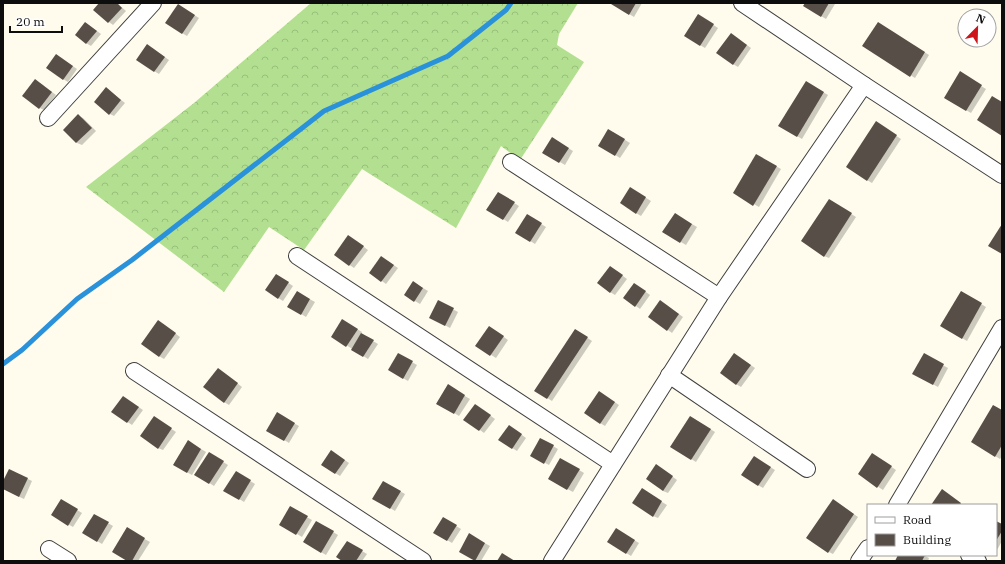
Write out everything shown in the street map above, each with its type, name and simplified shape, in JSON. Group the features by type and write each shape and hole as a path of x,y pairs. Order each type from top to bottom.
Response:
{"street":[{"path":"48,118 153,3"},
{"path":"742,3 1002,175"},
{"path":"552,561 719,296 864,85"},
{"path":"510,162 719,296"},
{"path":"297,256 613,464"},
{"path":"898,504 1002,328"},
{"path":"134,372 423,561"},
{"path":"669,375 807,469"},
{"path":"49,549 68,561"},
{"path":"859,561 867,549"}],"green space":[{"path":"311,3 578,3 559,34 557,45 584,62 520,160 501,146 456,228 362,169 304,250 269,227 224,292 86,187 194,103"}],"building":[{"path":"99,3 117,3 122,8 108,23 93,10"},
{"path":"636,3 629,15 611,4"},
{"path":"805,3 829,3 821,17 803,6"},
{"path":"178,4 195,15 182,34 165,23"},
{"path":"698,14 714,24 700,46 684,36"},
{"path":"85,22 97,31 86,44 75,35"},
{"path":"878,22 925,52 910,77 862,46"},
{"path":"731,33 747,45 733,65 716,53"},
{"path":"147,44 165,57 154,72 136,60"},
{"path":"56,54 73,66 63,80 46,68"},
{"path":"960,71 982,85 966,111 944,98"},
{"path":"35,79 52,92 39,109 22,96"},
{"path":"806,81 824,92 797,137 778,126"},
{"path":"106,87 121,100 109,115 94,102"},
{"path":"992,96 1002,102 1002,136 977,120"},
{"path":"78,114 92,128 76,143 63,130"},
{"path":"876,121 897,135 867,181 846,167"},
{"path":"608,129 625,139 615,156 598,146"},
{"path":"552,137 569,148 559,163 542,153"},
{"path":"756,154 777,166 753,206 733,193"},
{"path":"630,187 646,197 636,214 620,203"},
{"path":"498,192 515,202 503,220 486,210"},
{"path":"829,199 852,213 824,257 801,241"},
{"path":"675,213 692,224 680,243 662,232"},
{"path":"527,214 542,223 530,242 515,233"},
{"path":"1002,224 1002,254 988,246"},
{"path":"348,235 364,246 349,266 334,255"},
{"path":"381,256 394,265 381,282 369,273"},
{"path":"610,266 623,275 610,293 597,283"},
{"path":"276,274 289,282 278,299 265,290"},
{"path":"413,281 423,288 414,302 404,295"},
{"path":"634,283 646,291 635,307 623,298"},
{"path":"297,291 310,299 301,315 287,307"},
{"path":"961,291 982,303 962,339 940,326"},
{"path":"438,300 454,308 445,326 429,318"},
{"path":"660,300 679,314 667,331 648,317"},
{"path":"342,319 358,329 346,347 331,337"},
{"path":"158,320 176,333 159,357 141,344"},
{"path":"489,326 504,336 490,356 475,346"},
{"path":"575,329 588,337 547,399 534,391"},
{"path":"361,333 374,340 363,357 351,350"},
{"path":"398,353 413,361 403,379 388,370"},
{"path":"734,353 751,365 736,385 720,373"},
{"path":"924,353 944,364 933,385 912,374"},
{"path":"218,368 238,383 224,403 203,387"},
{"path":"448,384 465,395 454,414 436,404"},
{"path":"599,391 615,402 600,424 584,413"},
{"path":"123,396 139,407 127,423 111,412"},
{"path":"475,404 491,415 479,431 463,420"},
{"path":"993,405 1002,410 1002,445 995,457 971,442"},
{"path":"277,412 295,423 284,441 266,431"},
{"path":"154,416 172,428 158,449 140,436"},
{"path":"690,416 711,429 691,460 670,447"},
{"path":"509,425 522,434 512,449 498,440"},
{"path":"540,438 554,445 544,464 530,456"},
{"path":"188,440 201,449 187,473 173,465"},
{"path":"331,450 345,460 335,474 321,465"},
{"path":"209,452 224,461 209,484 194,475"},
{"path":"872,453 892,466 877,488 858,474"},
{"path":"754,456 771,467 758,486 741,475"},
{"path":"560,458 580,469 567,490 548,479"},
{"path":"656,464 673,476 663,491 646,479"},
{"path":"9,469 28,478 19,497 3,489 3,481"},
{"path":"236,471 251,480 239,500 223,491"},
{"path":"383,481 401,491 390,509 372,499"},
{"path":"642,488 662,501 653,517 632,503"},
{"path":"942,489 961,503 960,504 932,504"},
{"path":"61,499 78,509 68,526 51,515"},
{"path":"833,499 854,514 828,553 806,538"},
{"path":"290,506 308,516 296,535 279,525"},
{"path":"94,514 109,522 97,542 82,533"},
{"path":"443,517 457,525 447,541 433,533"},
{"path":"316,521 334,531 321,553 303,542"},
{"path":"997,522 1002,524 1002,531 997,539"},
{"path":"127,527 145,538 132,561 127,561 112,552"},
{"path":"616,528 635,540 626,554 607,542"},
{"path":"469,533 485,543 475,561 459,552"},
{"path":"347,541 363,550 356,561 342,561 336,557"},
{"path":"502,553 515,561 497,561"},
{"path":"898,556 924,556 922,561 895,561"}],"waterway":[{"path":"3,364 22,350 77,299 132,260 324,111 448,56 506,10 511,3"}]}
